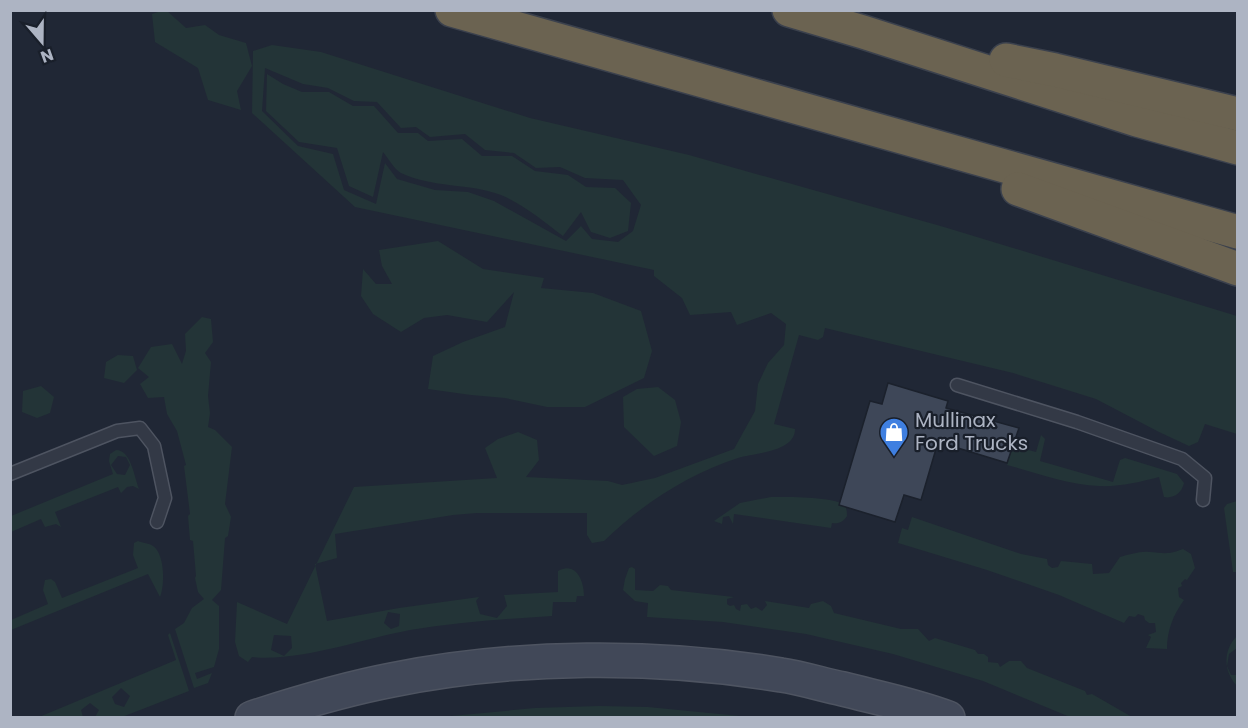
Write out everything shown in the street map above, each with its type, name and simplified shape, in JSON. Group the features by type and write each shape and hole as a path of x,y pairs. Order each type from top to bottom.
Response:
{"highway":[{"path":"452,10 1238,232"},
{"path":"789,10 1036,88 1238,148"},
{"path":"863,32 1055,70 1238,114"},
{"path":"832,117 1026,192 1238,269"}],"main road":[{"path":"252,717 327,694 394,679 482,666 600,661 699,664 782,675 948,717"}],"lane":[{"path":"957,386 1077,422 1182,459 1205,478 1203,500"},
{"path":"10,474 117,431 140,428 154,446 165,498 157,522"}],"shaded area":[{"path":"167,11 186,28 205,25 219,35 246,43 252,66 237,91 241,110 208,100 198,68 155,42 152,14"},
{"path":"272,45 321,52 530,118 689,155 944,227 1237,316 1237,434 1205,424 1198,442 1189,446 1096,399 1013,373 825,328 823,337 818,340 799,335 774,424 795,429 788,443 773,450 719,465 683,482 649,503 604,541 592,543 587,535 587,513 477,513 335,534 337,558 317,564 354,487 497,478 485,448 498,439 518,432 537,440 539,460 526,477 608,481 622,485 655,478 734,449 755,411 758,384 768,363 784,345 786,324 771,313 737,325 731,312 690,315 682,298 654,276 654,270 355,207 252,113 253,51","holes":["265,68 303,84 328,88 354,101 377,102 401,128 416,127 430,137 465,134 485,150 514,153 536,168 560,167 585,178 623,180 641,205 633,231 618,242 592,239 581,226 566,241 494,201 468,192 435,190 397,179 385,163 376,204 344,190 333,154 298,146 262,111"]},
{"path":"267,74 302,92 329,92 353,106 374,106 398,133 418,133 428,141 462,139 482,156 512,156 535,171 568,175 586,187 615,188 631,203 628,231 610,238 591,232 581,212 563,236 525,208 501,195 425,181 401,173 383,152 373,197 349,186 337,148 299,142 266,111"},
{"path":"438,241 483,269 544,278 541,288 593,293 641,311 652,351 644,378 585,407 547,407 505,398 428,389 433,356 505,327 514,292 487,322 447,315 424,318 401,332 373,314 361,296 363,269 376,284 392,284 382,266 379,250"},
{"path":"202,317 211,319 213,342 205,353 211,362 208,427 215,430 232,447 225,504 231,517 228,536 225,538 221,590 212,600 219,606 219,649 214,667 195,673 197,679 212,673 208,683 194,688 175,629 184,623 192,608 204,599 198,592 195,578 184,466 186,465 177,431 167,414 164,397 148,398 140,384 149,377 138,368 151,347 172,344 182,364 186,351 185,334"},
{"path":"118,355 133,356 137,370 124,383 104,378 106,362"},
{"path":"41,386 54,397 50,413 37,418 22,412 23,391"},
{"path":"658,387 675,400 681,422 677,446 654,456 624,427 623,397 637,389"},
{"path":"1041,435 1045,439 1040,461 1113,482 1120,460 1125,458 1177,474 1184,483 1183,487 1174,496 1164,497 1159,477 1122,485 1087,485 1007,465 1013,446 1036,452"},
{"path":"116,450 125,454 129,459 139,489 133,486 127,487 121,493 118,487 55,512 61,527 56,524 45,527 41,519 11,532 11,516 113,474 109,461 110,454","holes":["118,456 126,457 130,465 125,475 117,474 111,465"]},
{"path":"771,497 832,500 845,506 847,516 841,522 832,523 831,528 734,514 733,524 729,516 723,517 722,524 714,521 740,503"},
{"path":"1237,501 1237,572 1233,572 1224,508 1227,504"},
{"path":"912,517 1021,554 1047,559 1048,565 1052,568 1058,567 1061,561 1092,564 1093,574 1109,573 1120,557 1142,552 1166,553 1183,549 1191,554 1195,568 1178,588 1179,597 1184,600 1171,623 1167,649 1146,648 1151,637 1148,635 1156,632 1155,623 1149,623 1144,616 1138,614 1135,617 1129,616 1124,623 1059,595 898,543 902,528 908,530"},
{"path":"138,541 153,546 160,556 163,578 160,597 148,574 11,630 11,620 48,604 43,590 45,580 51,579 55,582 62,598 138,568 133,555 134,543"},
{"path":"315,566 327,621 479,597 476,601 480,614 497,618 507,606 504,595 558,592 558,571 564,569 570,569 578,574 584,590 584,596 577,596 576,602 553,602 552,616 428,627 310,653 270,658 252,657 248,662 239,656 235,642 237,602 287,624","holes":["388,612 400,614 399,626 391,629 384,623","274,635 291,636 292,648 284,656 271,650"]},
{"path":"629,568 635,569 635,590 653,591 660,585 668,586 671,590 734,597 727,599 727,604 734,605 740,611 741,605 747,604 751,609 756,607 762,611 767,605 765,601 809,608 811,604 823,601 831,606 834,613 901,629 918,629 929,641 935,638 975,650 978,654 988,657 988,662 998,663 1000,667 1009,661 1021,661 1027,668 1085,691 1087,695 1092,694 1132,717 1070,717 983,681 893,654 806,634 723,622 647,617 648,603 635,601 623,590"},
{"path":"170,633 189,691 122,717 95,717 99,710 90,703 81,710 83,717 39,717 176,660 168,635","holes":["121,688 130,696 124,707 115,704 112,697"]},
{"path":"1237,636 1237,648 1229,654 1227,666 1229,648"},
{"path":"1227,666 1231,675 1237,675 1237,686 1229,674"},
{"path":"648,707 750,717 441,717 535,708"}],"building":[{"name":"Mullinax Ford Trucks","path":"888,383 948,401 946,408 1019,428 1007,463 938,442 921,500 904,495 895,522 839,505 870,401 882,404"}],"place":[{"name":"Mullinax Ford Trucks","path":"894,458"}]}
